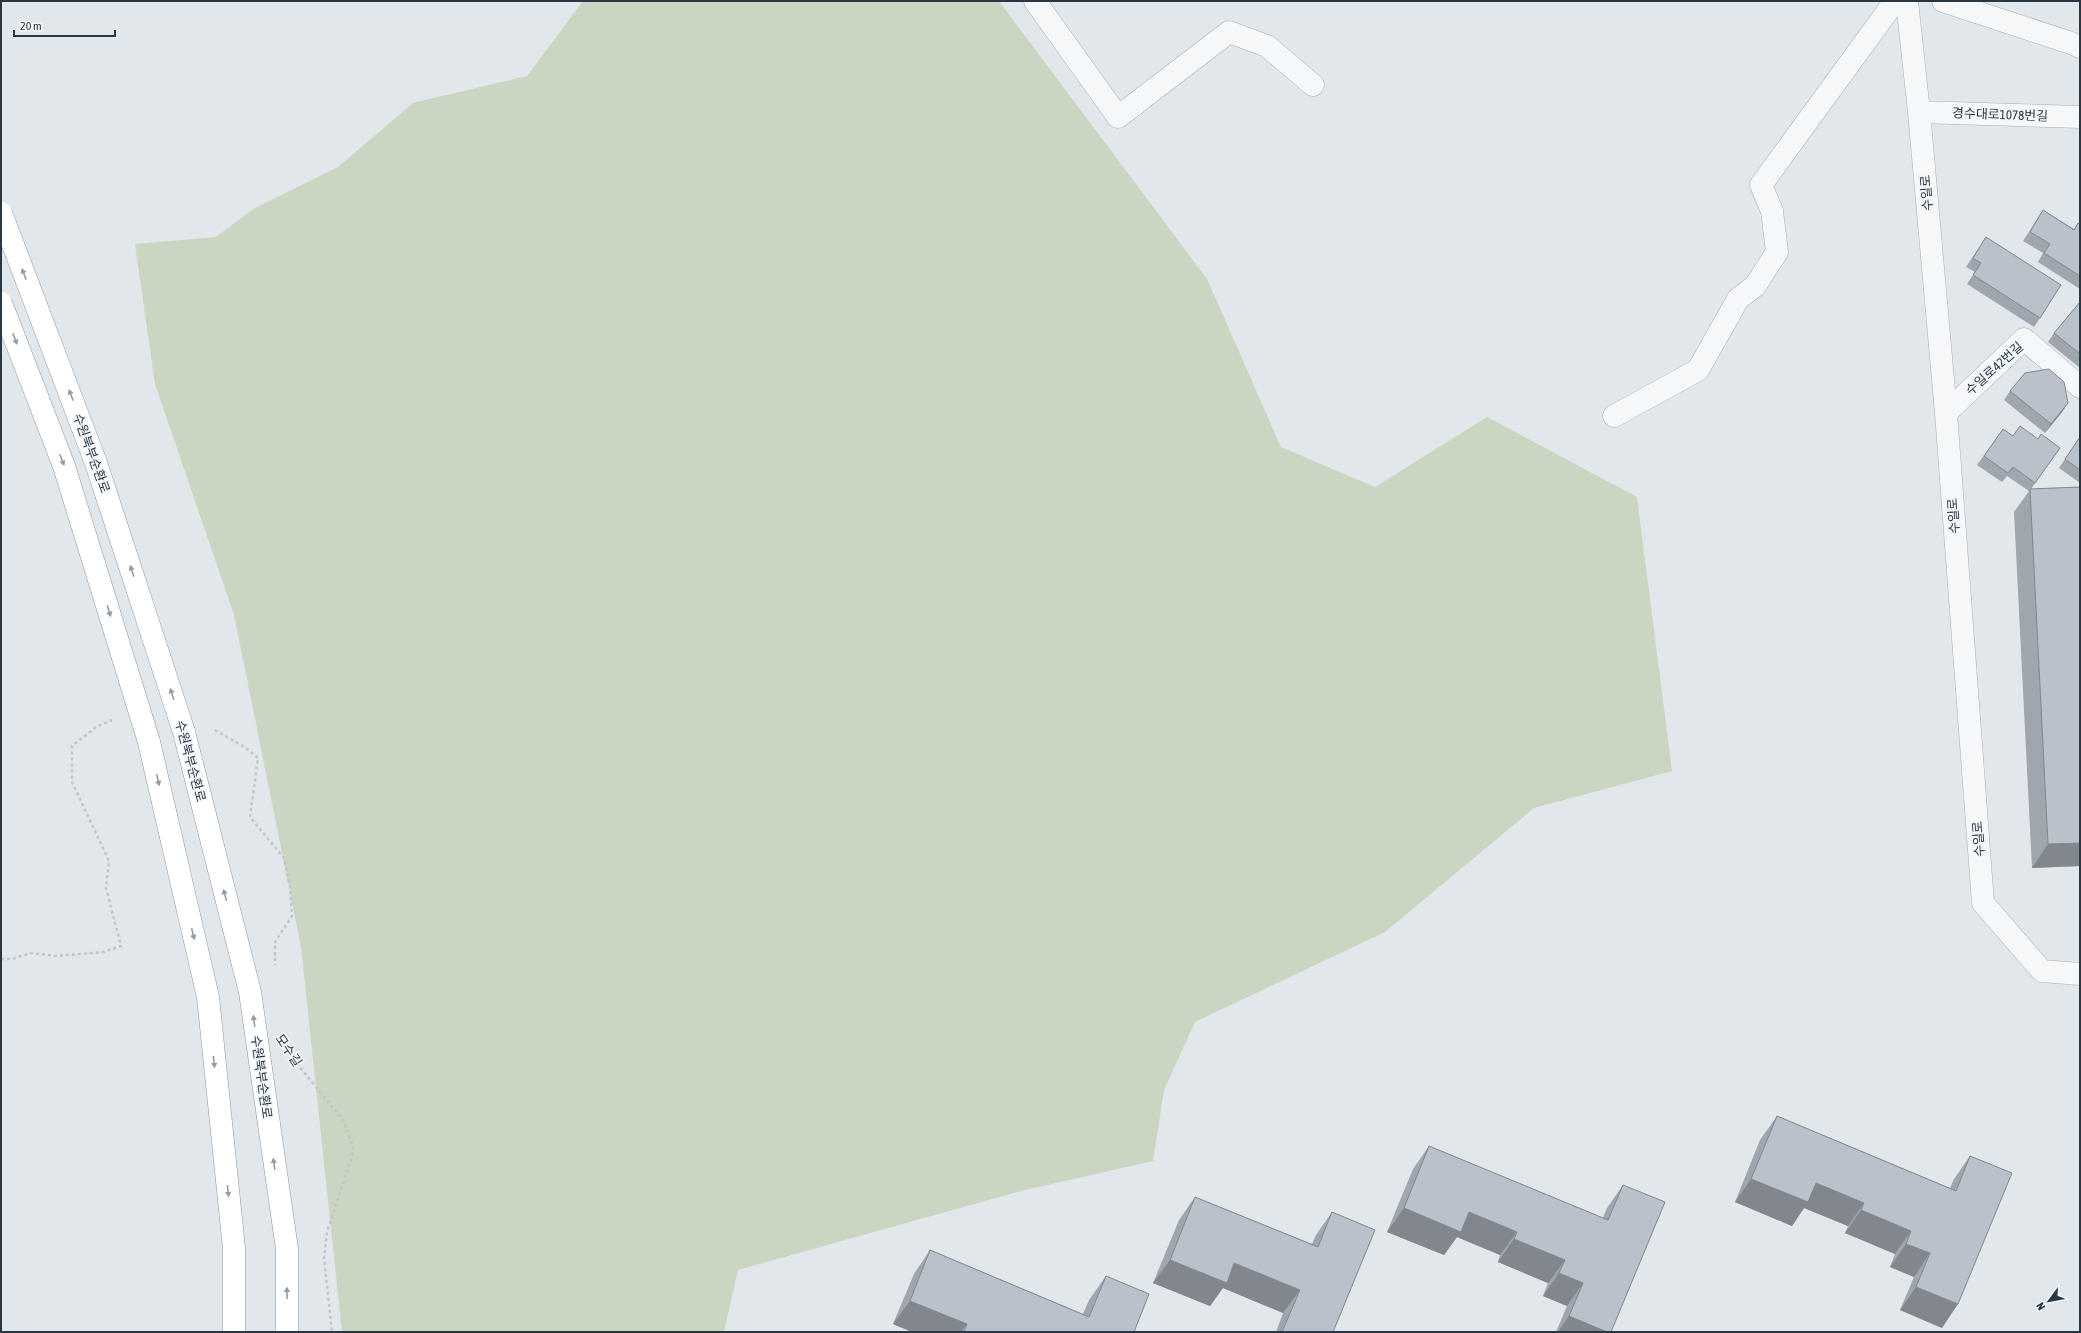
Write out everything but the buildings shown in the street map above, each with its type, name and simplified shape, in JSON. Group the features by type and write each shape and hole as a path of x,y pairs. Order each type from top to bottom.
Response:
{"highway":[{"name":"수원북부순환로","path":"1,213 96,463 184,732 250,992 287,1249 288,1332"},
{"path":"1,303 64,466 149,742 208,997 234,1248 234,1332"}],"street":[{"path":"1035,1 1118,117 1229,32 1267,46 1313,85"},
{"path":"1614,416 1698,370 1738,299 1755,286 1777,252 1772,211 1761,185 1895,1"},
{"name":"수일로","path":"1906,1 1919,112 1946,413 1983,903 2042,971 2080,974"},
{"path":"1943,1 2080,47"},
{"name":"경수대로1078번길","path":"1919,112 2080,117"},
{"name":"수일로42번길","path":"1946,413 2024,339 2080,387"}],"path":[{"path":"1,959 12,959 31,953 57,956 103,952 120,946 106,888 109,861 72,782 72,746 96,727 114,720"},
{"path":"246,748 258,758 250,817 284,858 290,886 292,916 275,942 275,973"},
{"name":"모수길","path":"286,1050 344,1122 354,1150 327,1232 324,1258 332,1332"}],"green space":[{"path":"583,1 999,1 1207,279 1281,447 1375,487 1487,417 1637,497 1672,771 1534,808 1385,932 1195,1022 1164,1090 1153,1161 1021,1191 738,1270 724,1332 342,1332 301,947 234,615 155,384 135,244 216,237 253,209 338,167 413,103 527,76"}]}
